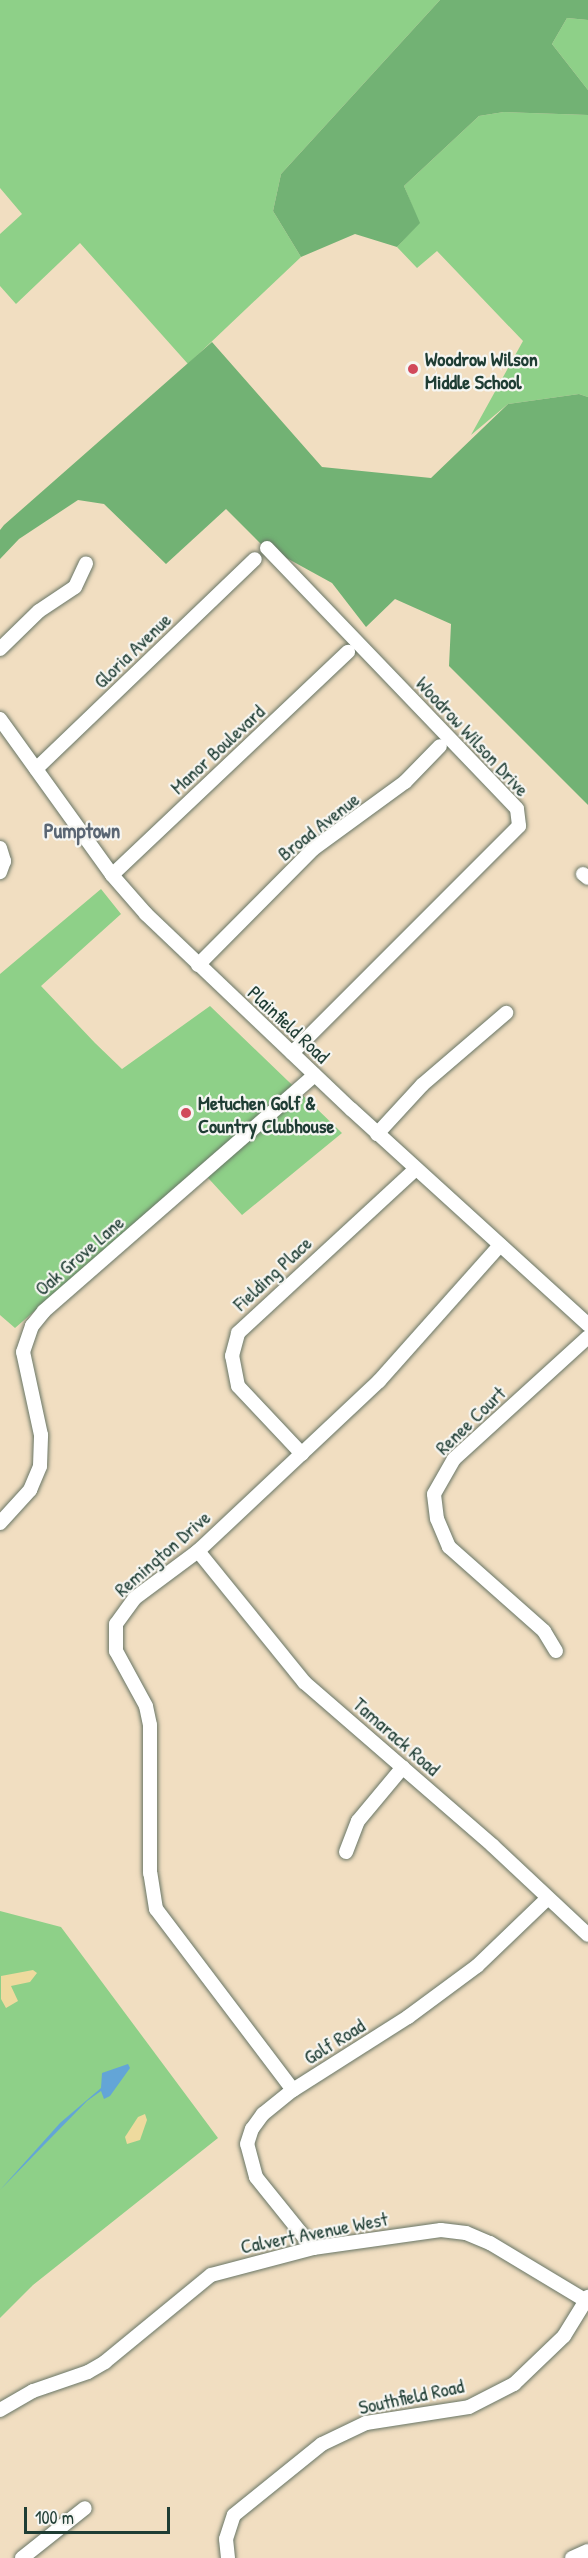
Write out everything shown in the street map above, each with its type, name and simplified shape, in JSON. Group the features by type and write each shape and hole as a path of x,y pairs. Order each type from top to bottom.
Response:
{"street":[{"name":"Woodrow Wilson Drive","path":"267,548 517,809 519,826 292,1053"},
{"name":"Gloria Avenue","path":"36,769 255,559"},
{"path":"0,649 39,611 75,586 86,563"},
{"name":"Manor Boulevard","path":"112,875 348,652"},
{"name":"Plainfield Road","path":"0,719 112,875 198,965 377,1134 588,1324"},
{"name":"Broad Avenue","path":"198,965 314,849 405,782 440,746"},
{"path":"0,848 4,861 0,872"},
{"path":"377,1134 421,1085 506,1013"},
{"name":"Oak Grove Lane","path":"0,1523 30,1490 40,1466 41,1435 22,1352 32,1326 44,1311 315,1075"},
{"name":"Fielding Place","path":"302,1454 238,1386 232,1356 238,1333 416,1169"},
{"name":"Remington Drive","path":"293,2090 164,1924 152,1892 150,1725 146,1706 116,1651 113,1639 123,1612 135,1598 198,1551 379,1381 500,1245"},
{"name":"Renee Court","path":"556,1651 544,1631 448,1547 437,1520 434,1494 454,1459 588,1337"},
{"name":"Tamarack Road","path":"198,1551 304,1682 403,1767 588,1935"},
{"path":"346,1852 358,1821 403,1767"},
{"name":"Golf Road","path":"313,2248 256,2176 249,2159 247,2144 252,2129 263,2114 293,2090 450,1987 512,1935 548,1898"},
{"name":"Calvert Avenue West","path":"0,2410 33,2391 88,2372 105,2361 211,2275 313,2248 441,2230 466,2233 490,2243 587,2300"},
{"name":"Southfield Road","path":"228,2558 226,2539 234,2515 322,2444 366,2423 469,2407 503,2389 540,2362 564,2336 587,2300"},
{"path":"22,2558 85,2508"},
{"path":"572,2558 588,2551"}],"green space":[{"path":"0,0 440,0 281,174 273,211 301,257 188,364 80,243 16,304 0,286 0,234 22,214 0,188"},
{"path":"440,0 588,0 588,20 567,18 552,44 588,90 588,115 504,112 479,116 404,186 420,223 397,247 355,234 301,257 273,211 281,174"},
{"path":"567,18 588,20 588,90 552,44"},
{"path":"504,112 588,115 588,397 579,394 508,404 471,435 523,341 437,251 417,268 397,247 419,223 404,186 479,116"},
{"path":"212,342 322,467 431,478 508,404 579,394 588,397 588,805 449,666 451,624 395,599 366,627 332,583 261,544 226,509 166,564 104,504 78,500 19,539 0,559 0,530 4,525"},
{"path":"101,889 121,914 41,986 95,1043 122,1069 210,1006 342,1133 242,1215 199,1168 15,1328 0,1315 0,974"},
{"path":"0,1911 61,1927 218,2138 33,2285 0,2318"}],"sand":[{"path":"33,1970 37,1973 30,1982 11,1986 18,2001 6,2008 1,1999 1,1976"},
{"path":"145,2114 147,2120 140,2140 127,2144 125,2137 138,2117"}],"water":[{"path":"128,2064 130,2068 110,2096 104,2099 101,2091 87,2101 0,2190 60,2123 101,2088 102,2073"}],"place":[{"name":"Woodrow Wilson Middle School","path":"413,369"},
{"name":"Metuchen Golf & Country Clubhouse","path":"186,1113"}],"district":[{"name":"Pumptown","path":"82,831"}]}
